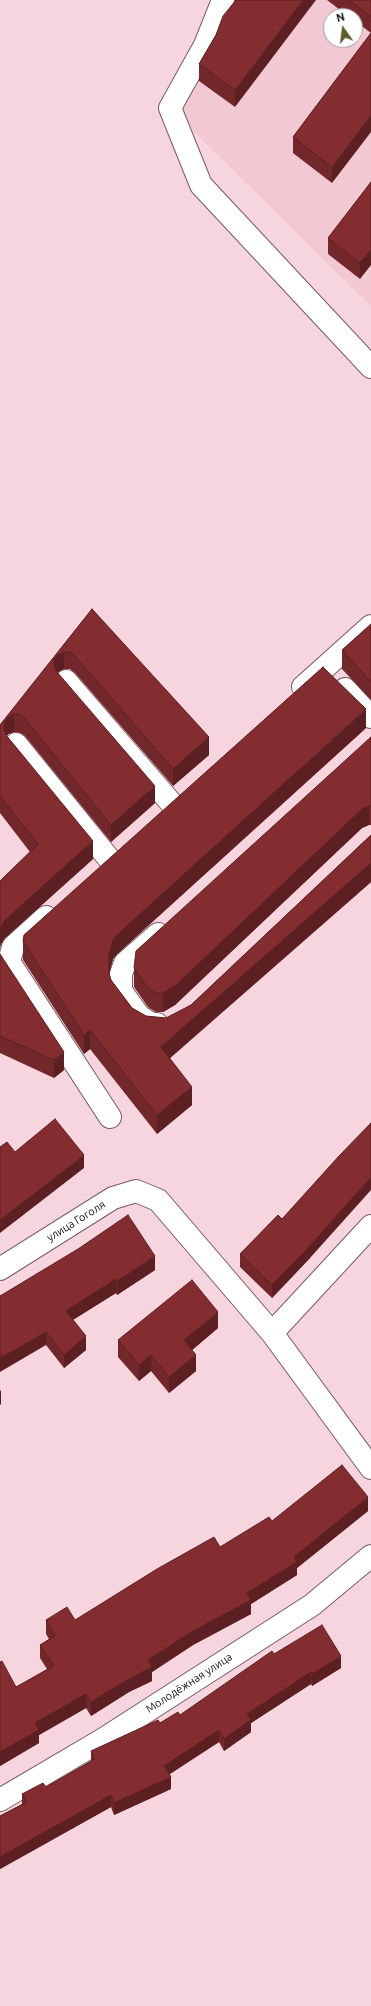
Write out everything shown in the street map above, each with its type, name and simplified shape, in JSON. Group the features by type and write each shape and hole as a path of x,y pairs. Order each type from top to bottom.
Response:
{"street":[{"path":"223,0 205,45 170,108 201,185 371,367"},
{"path":"289,699 371,626"},
{"path":"324,668 371,717"},
{"path":"66,680 178,799 155,819"},
{"path":"16,744 110,860"},
{"path":"93,875 127,845"},
{"path":"58,906 13,947 10,962 110,1117"},
{"path":"172,921 126,963 121,974 121,990 139,1016 152,1024 166,1024 176,1018"},
{"name":"улица Гоголя","path":"0,1269 113,1198 136,1192 158,1200 272,1333"},
{"path":"371,1226 272,1333 371,1468"},
{"name":"Молодёжная улица","path":"0,1800 102,1740 312,1605 371,1556"}],"shaded area":[{"path":"240,0 371,0 371,306 170,108"}],"building":[{"path":"236,0 303,0 235,90 199,64 216,35 223,16"},
{"path":"349,0 371,0 371,17 363,11 363,8 359,8"},
{"path":"371,33 371,115 332,167 293,137 360,48 363,48 363,44"},
{"path":"371,182 371,249 360,263 328,238"},
{"path":"92,609 209,737 173,769 75,656 70,652 64,652 58,655 54,659 54,666 57,672 155,786 111,825 25,719 21,715 14,714 8,717 4,728 6,735 93,841 5,920 0,930 0,881 38,844 0,796 0,725"},
{"path":"371,624 371,682 342,650"},
{"path":"323,667 366,709 117,935 113,940 109,955 109,973 111,980 132,1008 146,1016 166,1018 191,1005 371,835 371,863 161,1047 192,1087 157,1115 90,1030 84,1035 23,941 24,935"},
{"path":"371,737 371,806 362,809 175,986 163,993 156,993 148,988 134,968 136,951"},
{"path":"0,954 64,1052 54,1060 0,1036"},
{"path":"55,1119 84,1155 0,1220 0,1147 7,1142 15,1152"},
{"path":"371,1123 371,1177 310,1246 272,1285 240,1254 278,1215 282,1219"},
{"path":"128,1215 155,1256 117,1281 116,1279 66,1311 86,1336 64,1355 46,1332 0,1358 0,1296 78,1249"},
{"path":"192,1280 218,1312 184,1340 196,1355 169,1377 151,1355 139,1365 118,1340"},
{"path":"342,1465 368,1497 294,1557 297,1562 247,1593 251,1600 193,1631 148,1660 152,1667 91,1702 86,1694 35,1723 39,1730 0,1752 0,1662 2,1661 16,1687 54,1666 40,1645 55,1636 46,1620 67,1607 75,1620 157,1569 214,1537 220,1547 269,1517 272,1521"},
{"path":"322,1625 341,1656 312,1674 311,1672 247,1714 251,1720 224,1739 219,1730 164,1766 171,1777 114,1803 111,1795 0,1857 0,1816 27,1802 22,1794 43,1783 46,1787 95,1759 91,1751 158,1720 160,1723 178,1712 180,1715 272,1651 274,1654"}]}
